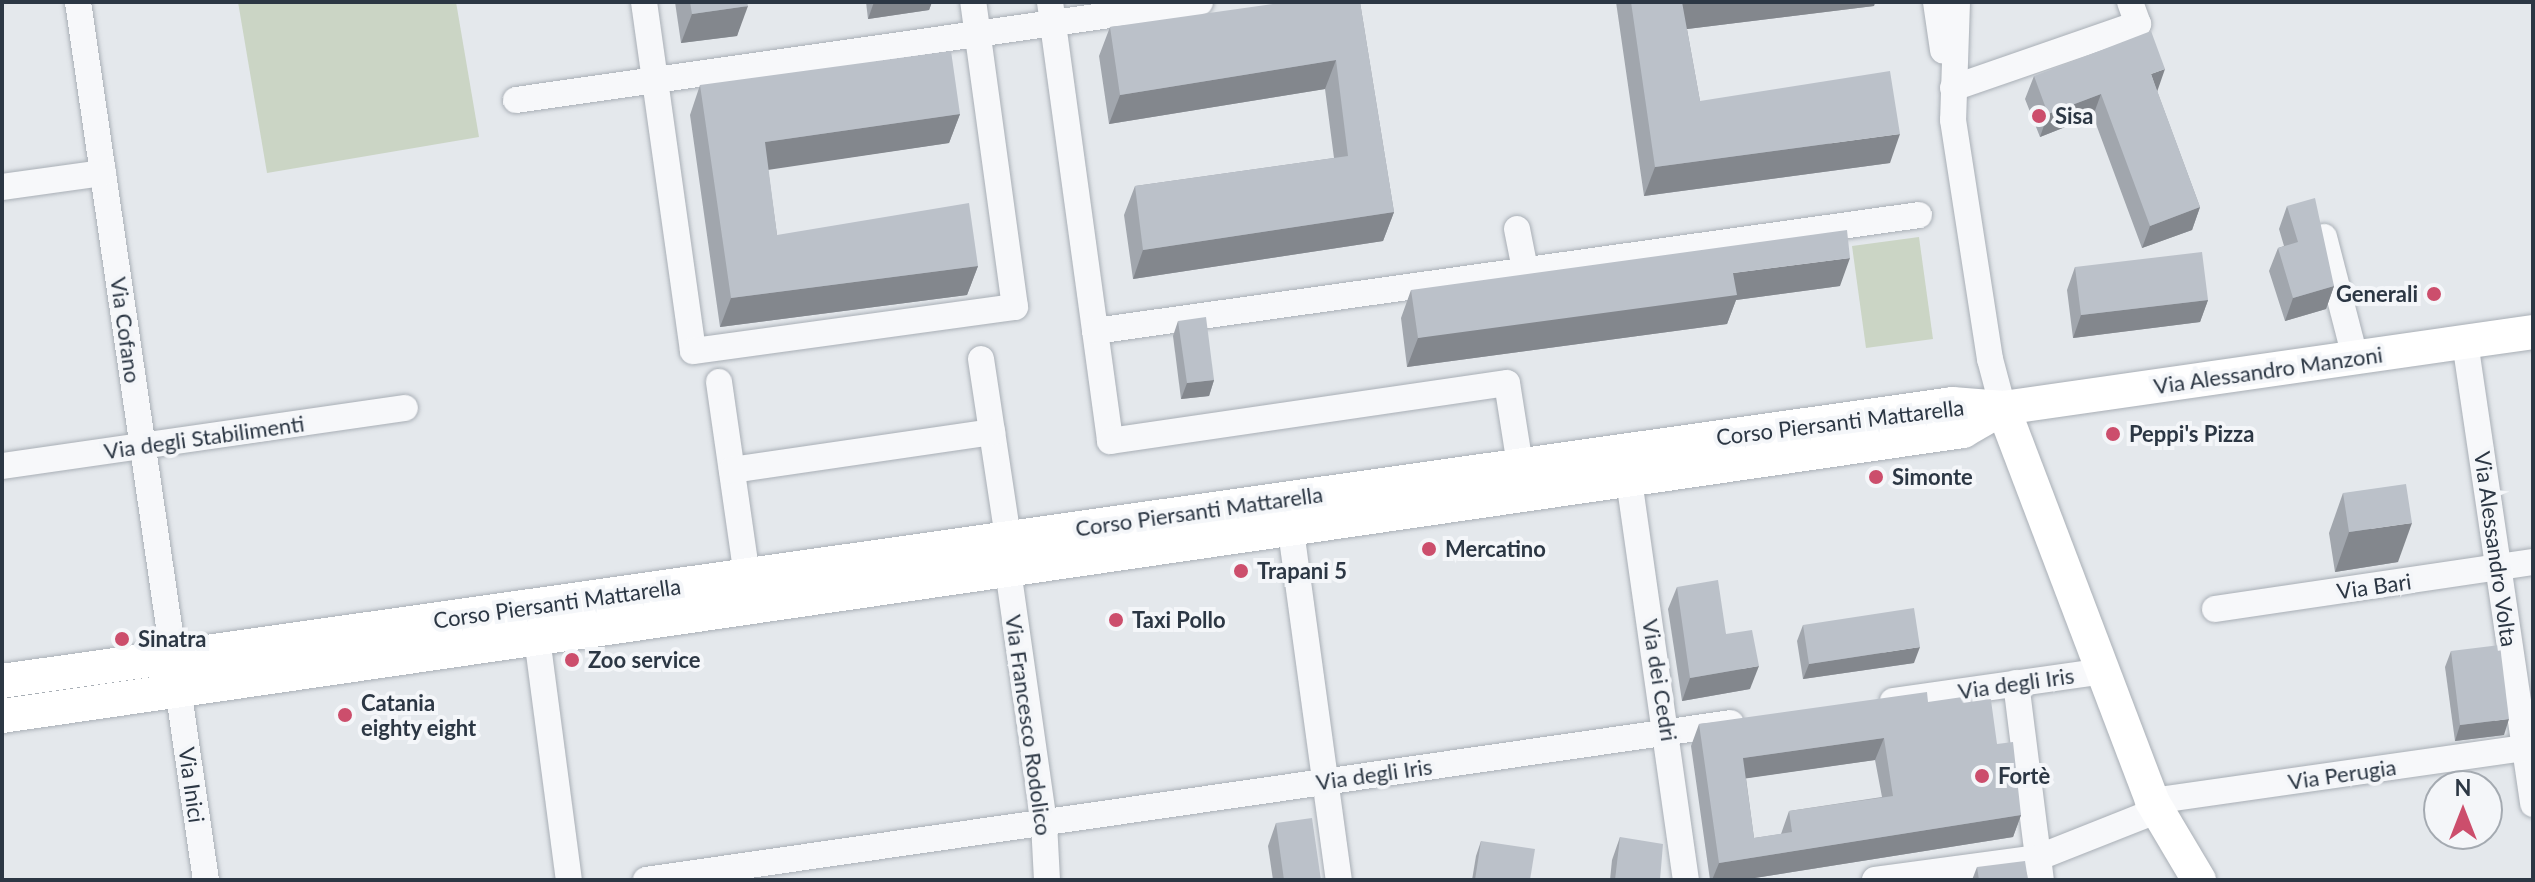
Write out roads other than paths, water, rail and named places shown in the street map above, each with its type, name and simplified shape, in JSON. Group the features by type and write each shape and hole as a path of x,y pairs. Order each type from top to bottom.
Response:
{"main road":[{"name":"Via Alessandro Manzoni","path":"2003,408 2533,332"},
{"name":"Corso Piersanti Mattarella","path":"2,681 176,674 537,638 1008,554 1522,480 1952,404 2003,408"},
{"name":"Corso Piersanti Mattarella","path":"2,716 176,674 747,576 1291,531 1522,480 1629,480 1963,431 2003,408"},
{"path":"2003,408 2154,806 2199,880"}],"street":[{"name":"Via Cofano","path":"78,2 176,674"},
{"path":"644,2 693,351 1015,307 973,2"},
{"path":"516,100 978,34 1052,12 1200,2"},
{"path":"1936,2 1990,359 2003,408"},
{"path":"1953,120 1957,2"},
{"path":"1953,88 2138,24 2130,2"},
{"path":"1052,12 1110,441 1507,383 1522,480"},
{"path":"2,187 103,173"},
{"path":"1095,331 1919,215"},
{"path":"1517,229 1525,269"},
{"path":"2324,237 2355,357"},
{"name":"Via Alessandro Volta","path":"2465,342 2529,748 2533,804"},
{"name":"Via Francesco Rodolico","path":"981,359 1044,823 1047,880"},
{"path":"719,382 747,576"},
{"name":"Via degli Stabilimenti","path":"2,466 405,408"},
{"path":"732,470 992,432"},
{"name":"Via dei Cedri","path":"1629,480 1669,732 1686,880"},
{"path":"1291,531 1339,880"},
{"name":"Via Bari","path":"2215,609 2533,562"},
{"path":"537,638 569,880"},
{"name":"Via degli Iris","path":"1874,703 2103,671"},
{"name":"Via Inici","path":"176,674 206,880"},
{"path":"2016,683 2039,869"},
{"name":"Via degli Iris","path":"646,880 1763,719"},
{"name":"Via Perugia","path":"1875,880 2039,869 2154,806 2529,748"}],"place":[{"name":"Sisa","path":"2039,116"},
{"name":"Generali","path":"2434,294"},
{"name":"Peppi's Pizza","path":"2113,434"},
{"name":"Simonte","path":"1876,477"},
{"name":"Mercatino","path":"1429,549"},
{"name":"Trapani 5","path":"1241,571"},
{"name":"Taxi Pollo","path":"1116,620"},
{"name":"Sinatra","path":"122,639"},
{"name":"Zoo service","path":"572,660"},
{"name":"Catania eighty eight","path":"345,715"},
{"name":"Fortè","path":"1982,776"}]}
